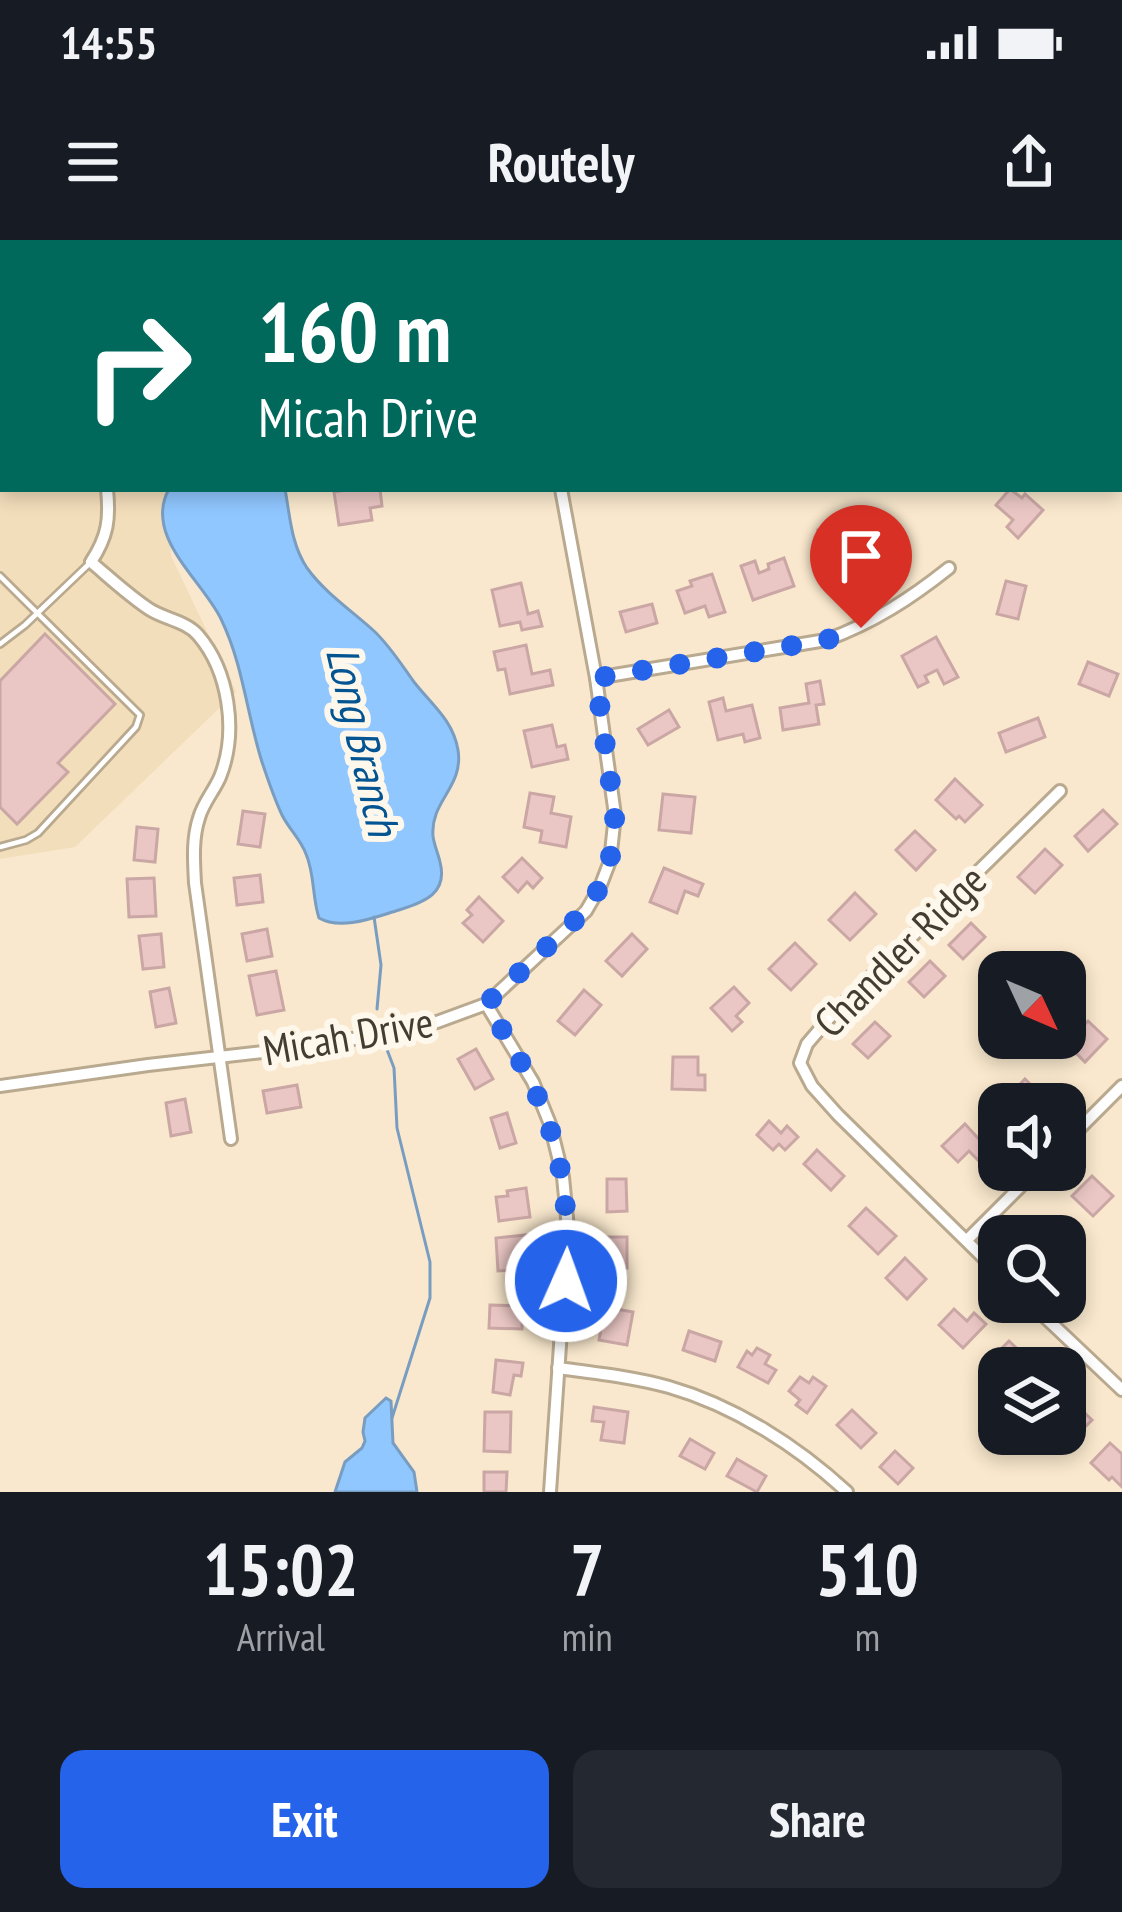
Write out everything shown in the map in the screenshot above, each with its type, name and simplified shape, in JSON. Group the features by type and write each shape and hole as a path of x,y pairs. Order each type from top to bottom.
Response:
{"street":[{"path":"107,492 104,543 91,562 153,611 194,630 215,659 225,692 228,750 220,777 199,815 193,853 231,1139"},
{"name":"Micah Drive","path":"0,1086 385,1034 437,1022 486,1004 586,910 610,861 615,815 596,678 562,492"},
{"path":"596,678 826,640 861,628 910,600 949,568"},
{"name":"Chandler Ridge","path":"978,1251 838,1115 812,1087 800,1063 807,1044 831,1016 1060,791"},
{"path":"486,1004 533,1082 563,1177 568,1228 550,1492"},
{"path":"1086,1121 1122,1086"},
{"path":"967,1240 1016,1191"},
{"path":"1051,1323 1122,1390"},
{"path":"558,1368 632,1378 716,1406 787,1444 847,1492"}],"lane":[{"path":"0,644 91,562"},
{"path":"0,576 137,711 140,720 38,833 0,847"}],"shaded area":[{"path":"0,492 174,492 171,556 236,692 75,847 0,859"}],"water":[{"path":"168,492 286,492 294,540 307,568 380,637 446,721 459,763 433,824 442,873 432,895 359,922 319,918 309,862 269,782 228,636 169,541 163,506"},
{"path":"386,1398 391,1401 393,1443 414,1472 417,1492 335,1492 345,1462 365,1441 365,1418"}],"building":[{"path":"334,492 380,492 382,506 370,508 372,520 339,525"},
{"path":"1007,492 1014,492 1022,498 1025,494 1043,510 1018,538 1007,527 1013,520 996,505"},
{"path":"840,524 843,535 862,530 868,555 839,563 837,557 826,560 818,530"},
{"path":"784,558 794,586 753,600 741,566 755,561 759,573"},
{"path":"712,574 725,612 709,617 705,606 685,613 677,591"},
{"path":"1006,581 1026,586 1018,619 997,614"},
{"path":"521,583 528,614 538,611 542,626 522,630 520,622 500,626 492,590"},
{"path":"652,604 657,623 626,632 620,612"},
{"path":"45,634 115,704 58,763 68,772 17,824 0,807 0,681"},
{"path":"936,637 958,677 944,684 937,670 918,687 902,656"},
{"path":"526,645 532,674 550,670 553,685 510,694 505,669 498,670 494,652"},
{"path":"1088,662 1118,674 1109,696 1079,684"},
{"path":"820,681 824,704 816,705 819,724 783,730 780,708 809,703 806,684"},
{"path":"723,698 726,711 752,705 760,738 745,742 743,734 718,740 709,702"},
{"path":"669,710 679,727 648,745 638,729"},
{"path":"1038,718 1045,737 1006,752 999,733"},
{"path":"552,725 557,747 565,745 568,759 532,767 524,731"},
{"path":"955,779 982,805 965,822 936,800"},
{"path":"530,793 554,797 551,813 571,817 566,847 540,842 542,831 524,827"},
{"path":"663,794 695,797 691,833 659,830"},
{"path":"1103,810 1117,824 1088,851 1075,836"},
{"path":"243,811 265,814 260,847 238,844"},
{"path":"137,827 158,829 155,862 134,860"},
{"path":"915,831 935,850 916,870 896,850"},
{"path":"1045,849 1062,865 1035,893 1018,877"},
{"path":"522,858 542,878 533,888 527,882 518,892 503,877"},
{"path":"664,868 703,884 698,896 685,891 677,913 650,902"},
{"path":"260,875 263,902 237,905 234,878"},
{"path":"154,878 156,916 129,917 127,879"},
{"path":"855,893 876,914 850,940 829,920"},
{"path":"479,897 503,921 483,942 463,923"},
{"path":"971,923 985,937 963,959 949,945"},
{"path":"267,929 272,956 247,961 242,934"},
{"path":"161,934 164,967 143,969 139,936"},
{"path":"632,934 647,949 622,976 606,961"},
{"path":"795,943 816,964 791,990 769,969"},
{"path":"930,961 945,976 924,997 909,982"},
{"path":"276,971 284,1010 257,1015 249,976"},
{"path":"734,987 749,1003 736,1016 742,1022 732,1031 711,1008"},
{"path":"169,988 176,1023 156,1027 150,992"},
{"path":"584,990 601,1005 575,1035 558,1021"},
{"path":"875,1022 890,1036 868,1058 853,1044"},
{"path":"1086,1023 1107,1039 1085,1062 1082,1059 1086,1059"},
{"path":"476,1049 493,1079 475,1089 458,1059"},
{"path":"673,1057 698,1057 698,1075 705,1075 705,1090 672,1089"},
{"path":"297,1085 301,1107 267,1113 263,1091"},
{"path":"185,1099 191,1132 171,1136 166,1103"},
{"path":"507,1113 516,1143 500,1148 491,1118"},
{"path":"769,1121 781,1133 787,1126 798,1137 785,1150 779,1144 773,1150 757,1135"},
{"path":"965,1124 978,1138 978,1160 969,1151 958,1162 942,1146"},
{"path":"817,1150 844,1176 831,1190 804,1164"},
{"path":"1092,1176 1113,1196 1093,1216 1072,1196 1086,1191"},
{"path":"607,1179 626,1179 627,1211 607,1212"},
{"path":"526,1188 530,1217 499,1221 496,1197"},
{"path":"866,1208 896,1236 878,1254 849,1226"},
{"path":"526,1235 528,1269 498,1271 496,1238"},
{"path":"607,1237 627,1237 627,1268 607,1268"},
{"path":"905,1258 926,1279 907,1299 886,1278"},
{"path":"490,1305 522,1306 522,1329 489,1328"},
{"path":"605,1307 633,1312 627,1345 599,1340"},
{"path":"954,1309 967,1321 974,1313 978,1323 986,1324 963,1348 939,1325"},
{"path":"689,1331 721,1342 715,1361 683,1350"},
{"path":"757,1348 770,1355 765,1364 776,1370 768,1383 738,1367 747,1351 752,1355"},
{"path":"496,1360 523,1363 521,1376 514,1375 510,1395 493,1392"},
{"path":"800,1377 809,1383 813,1377 826,1386 807,1413 789,1391"},
{"path":"594,1407 628,1412 624,1443 601,1440 604,1422 592,1421"},
{"path":"852,1410 876,1433 861,1448 837,1425"},
{"path":"485,1412 511,1412 510,1452 484,1451"},
{"path":"690,1439 714,1453 705,1469 680,1456"},
{"path":"1110,1443 1122,1454 1122,1487 1091,1463"},
{"path":"895,1451 913,1468 898,1484 880,1467"},
{"path":"737,1459 766,1476 757,1492 727,1476"},
{"path":"484,1472 507,1472 506,1492 484,1492"}],"waterway":[{"name":"Long Branch","path":"374,917 381,965 377,1009"},
{"name":"Long Branch","path":"386,1047 394,1068 397,1128 430,1262 430,1298 392,1418"}],"route":[{"path":"566,1281 563,1177 550,1124 533,1082 486,1004 586,910 610,861 615,815 596,678 826,640 861,628"}]}
